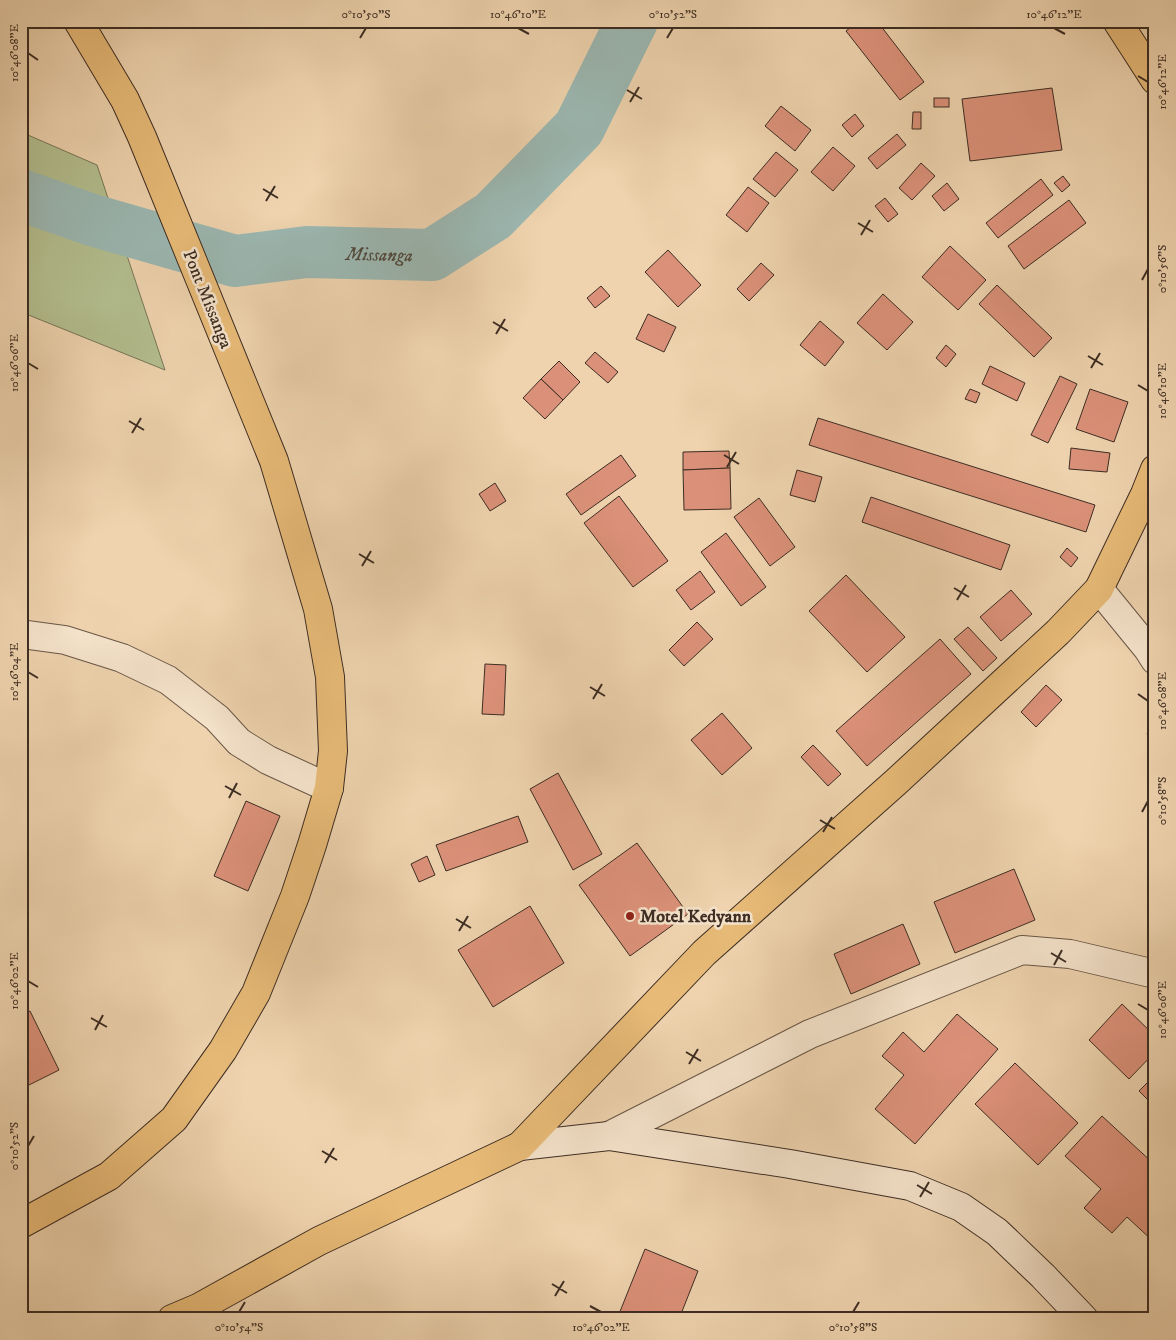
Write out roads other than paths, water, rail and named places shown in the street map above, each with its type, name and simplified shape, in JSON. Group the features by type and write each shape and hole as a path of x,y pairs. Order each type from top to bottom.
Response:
{"highway":[{"name":"Pont Missanga","path":"21,1224 109,1176 174,1119 223,1050 256,993 295,896 329,788 333,751 330,677 318,609 274,461 142,137 125,100 78,21"},
{"path":"1117,21 1155,80"},
{"path":"172,1319 198,1308 319,1241 520,1146 704,953 896,782 1058,632 1099,590 1155,470"}],"street":[{"path":"1099,590 1155,660"},
{"path":"21,634 65,640 122,658 168,680 217,718 240,742 268,760 329,788"},
{"path":"609,1136 810,1034 1022,950 1070,954 1155,974"},
{"path":"520,1146 609,1136 790,1164 910,1186 961,1207 997,1232 1084,1319"}],"waterway":[{"name":"Missanga","path":"21,195 92,220 235,261 307,252 432,255 493,216 579,128 632,21"}],"place":[{"name":"Motel Kedyann","path":"630,916"}]}
